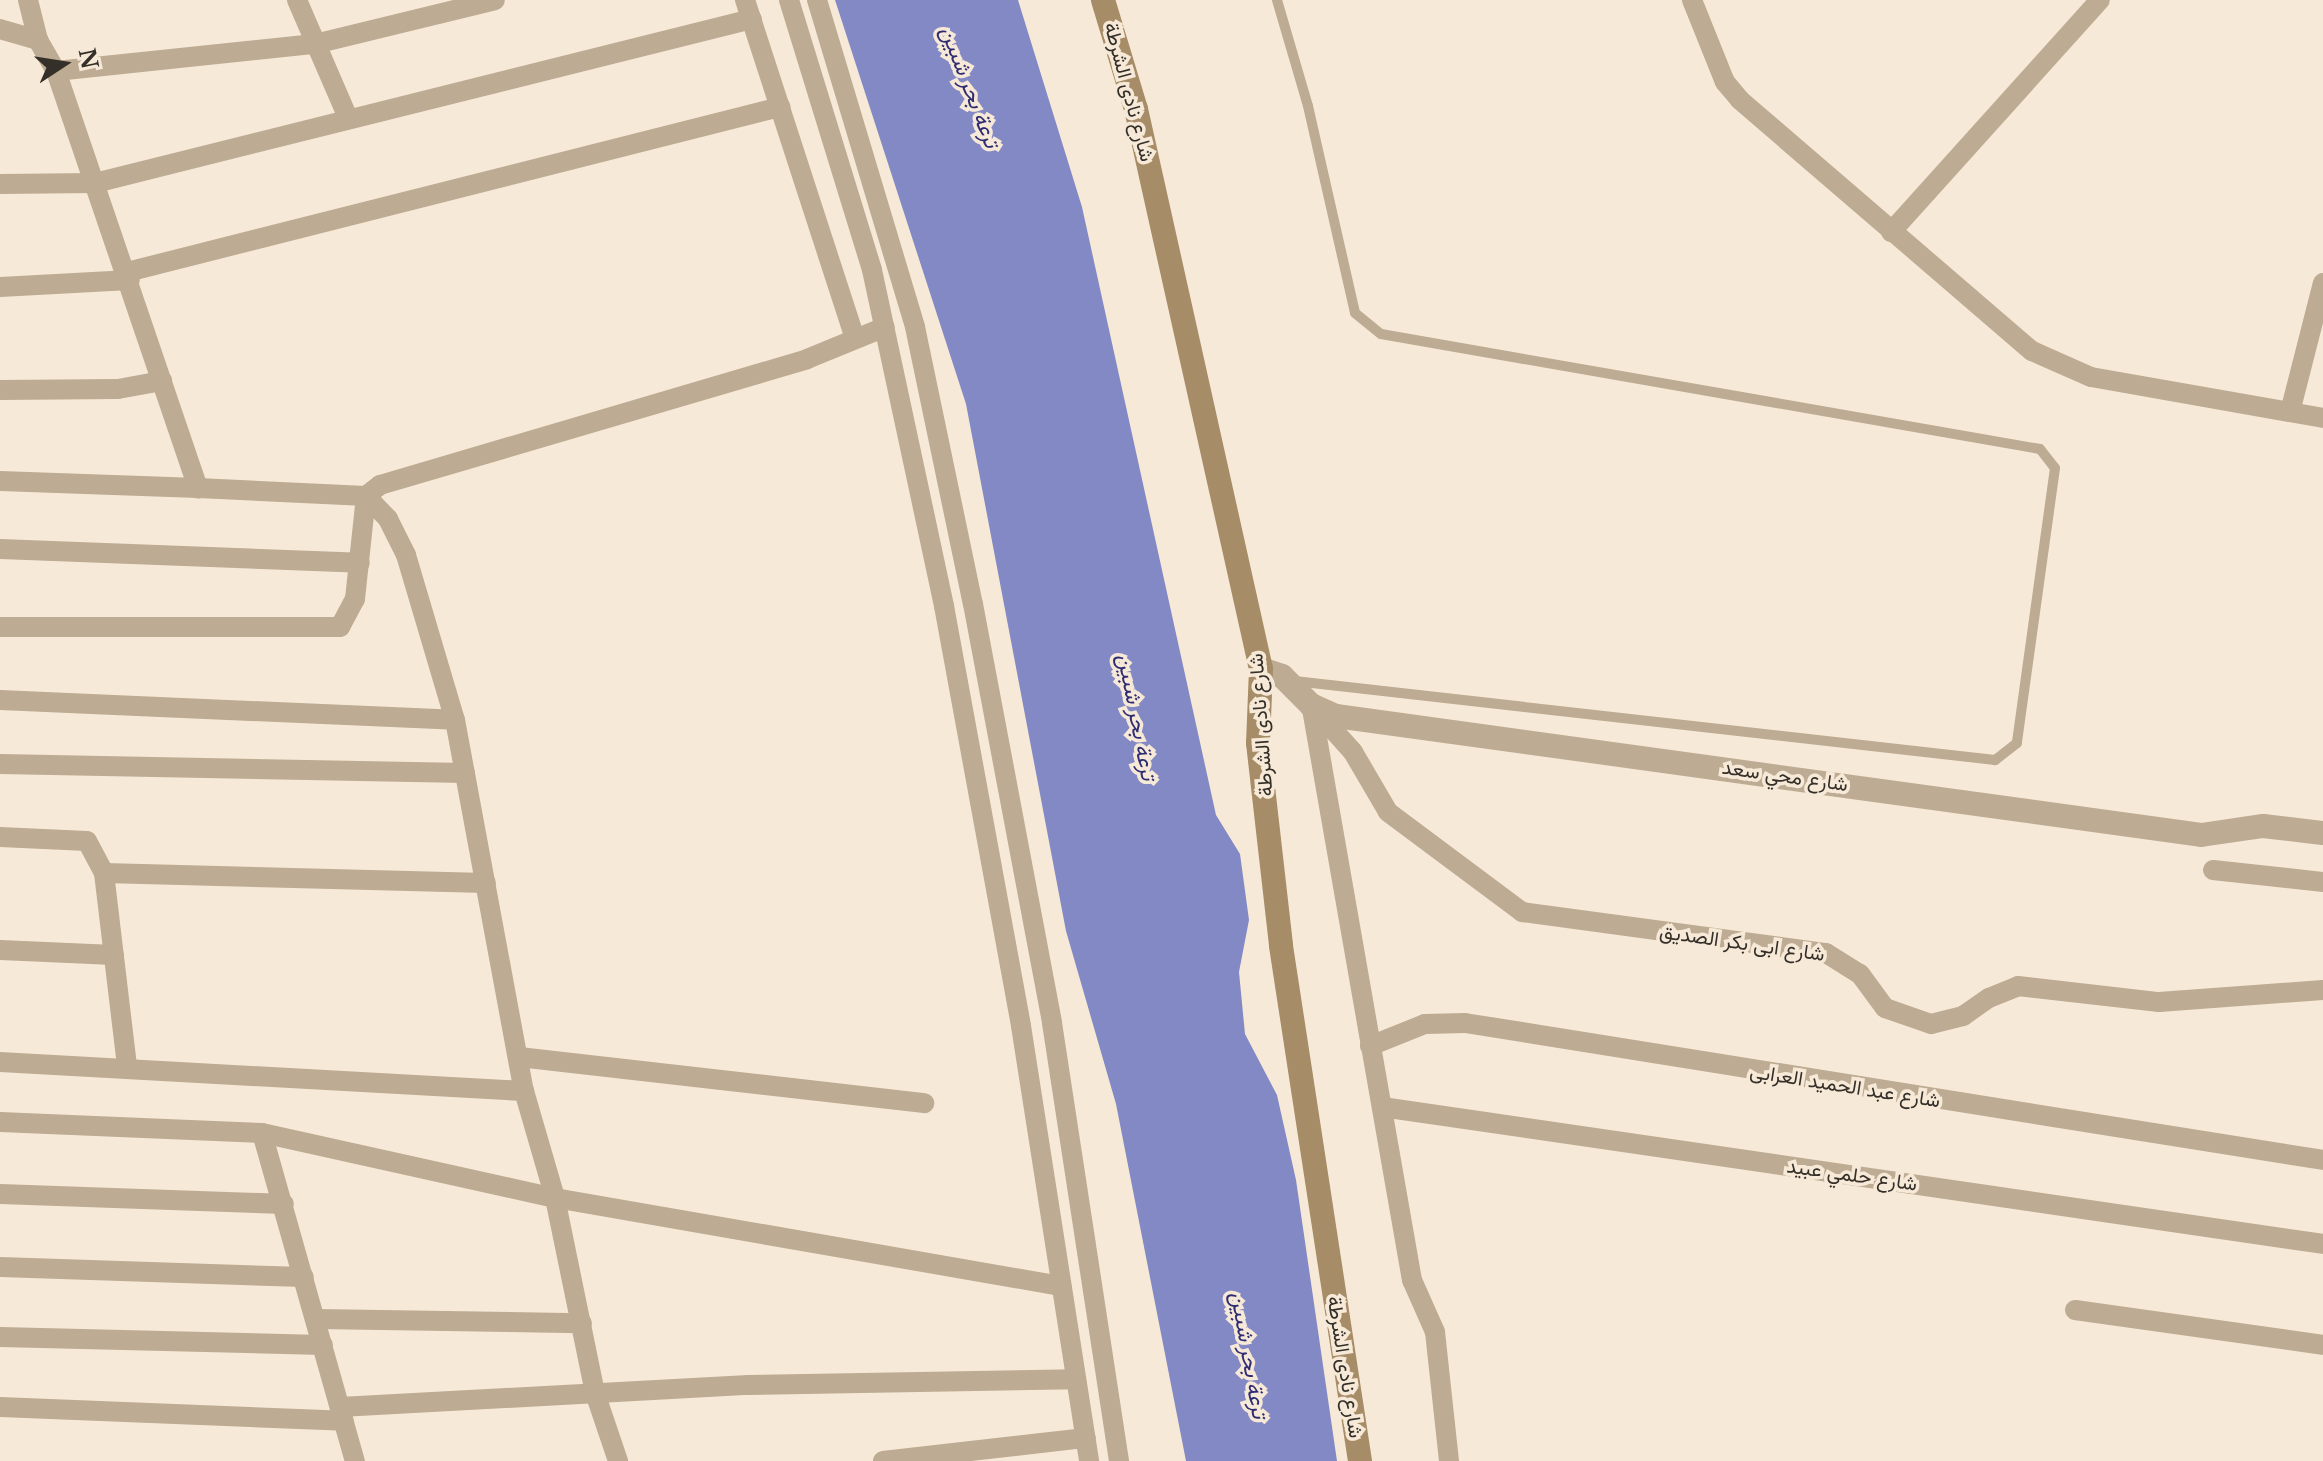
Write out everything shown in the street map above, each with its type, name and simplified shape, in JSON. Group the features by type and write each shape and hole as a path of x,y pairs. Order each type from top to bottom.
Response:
{"main road":[{"name":"شارع نادى الشرطة","path":"1103,0 1136,109 1261,669 1258,743 1281,946 1360,1461"}],"street":[{"path":"28,0 38,40 56,71 198,488"},
{"path":"297,0 348,118"},
{"path":"56,71 315,44 495,0"},
{"path":"789,0 831,125 885,327 983,810 1089,1461"},
{"path":"817,0 915,327 973,604 1052,1023 1119,1461"},
{"path":"1692,0 1732,92 1995,323 2061,367 2111,382 2323,418"},
{"path":"1891,232 2100,0"},
{"path":"0,184 95,183 748,10 855,339"},
{"path":"0,29 38,40"},
{"path":"0,287 128,276 780,107"},
{"path":"2290,412 2323,283"},
{"path":"0,481 366,496 395,478 807,359 885,327"},
{"path":"0,390 118,389 162,381"},
{"path":"0,627 340,627 355,599 366,496"},
{"path":"366,496 388,519 406,555 455,720 524,1091 555,1198 595,1393 618,1461"},
{"path":"0,549 360,563"},
{"name":"شارع محي سعد","path":"1261,669 1288,681 1311,705 1336,716 2201,835 2263,826 2323,833"},
{"path":"0,700 455,720"},
{"path":"1311,705 1412,1280 1435,1332 1449,1461"},
{"name":"شارع ابى بكر الصديق","path":"1311,705 1353,752 1388,812 1522,912 1826,953 1860,974 1885,1008 1931,1024 1963,1016 1989,998 2018,986 2159,1002 2323,990"},
{"path":"0,764 465,773"},
{"path":"0,837 87,841 104,873 127,1067"},
{"path":"2213,870 2323,882"},
{"path":"104,873 486,883"},
{"path":"0,950 114,955"},
{"name":"شارع عبد الحميد العرابى","path":"1370,1046 1416,1027 1465,1023 2323,1160"},
{"path":"519,1057 924,1103"},
{"path":"0,1062 524,1091"},
{"name":"شارع حلمي عبيد","path":"1382,1107 2323,1244"},
{"path":"0,1122 262,1133 555,1198 1061,1286"},
{"path":"262,1133 355,1461"},
{"path":"0,1194 284,1204"},
{"path":"0,1267 304,1277"},
{"path":"2075,1310 2323,1345"},
{"path":"316,1319 582,1323"},
{"path":"0,1337 323,1345"},
{"path":"0,1407 342,1414 595,1393 1076,1379"},
{"path":"883,1461 1086,1438"}],"lane":[{"path":"1277,0 1308,106 1355,313 1381,334 2040,449 2055,468 2017,743 1995,760 1288,681"}],"water":[{"name":"ترعة بحر شبين","path":"835,0 1018,0 1082,207 1216,815 1240,854 1249,920 1239,972 1245,1034 1277,1095 1296,1180 1337,1461 1186,1461 1116,1104 1066,931 966,404"}]}
